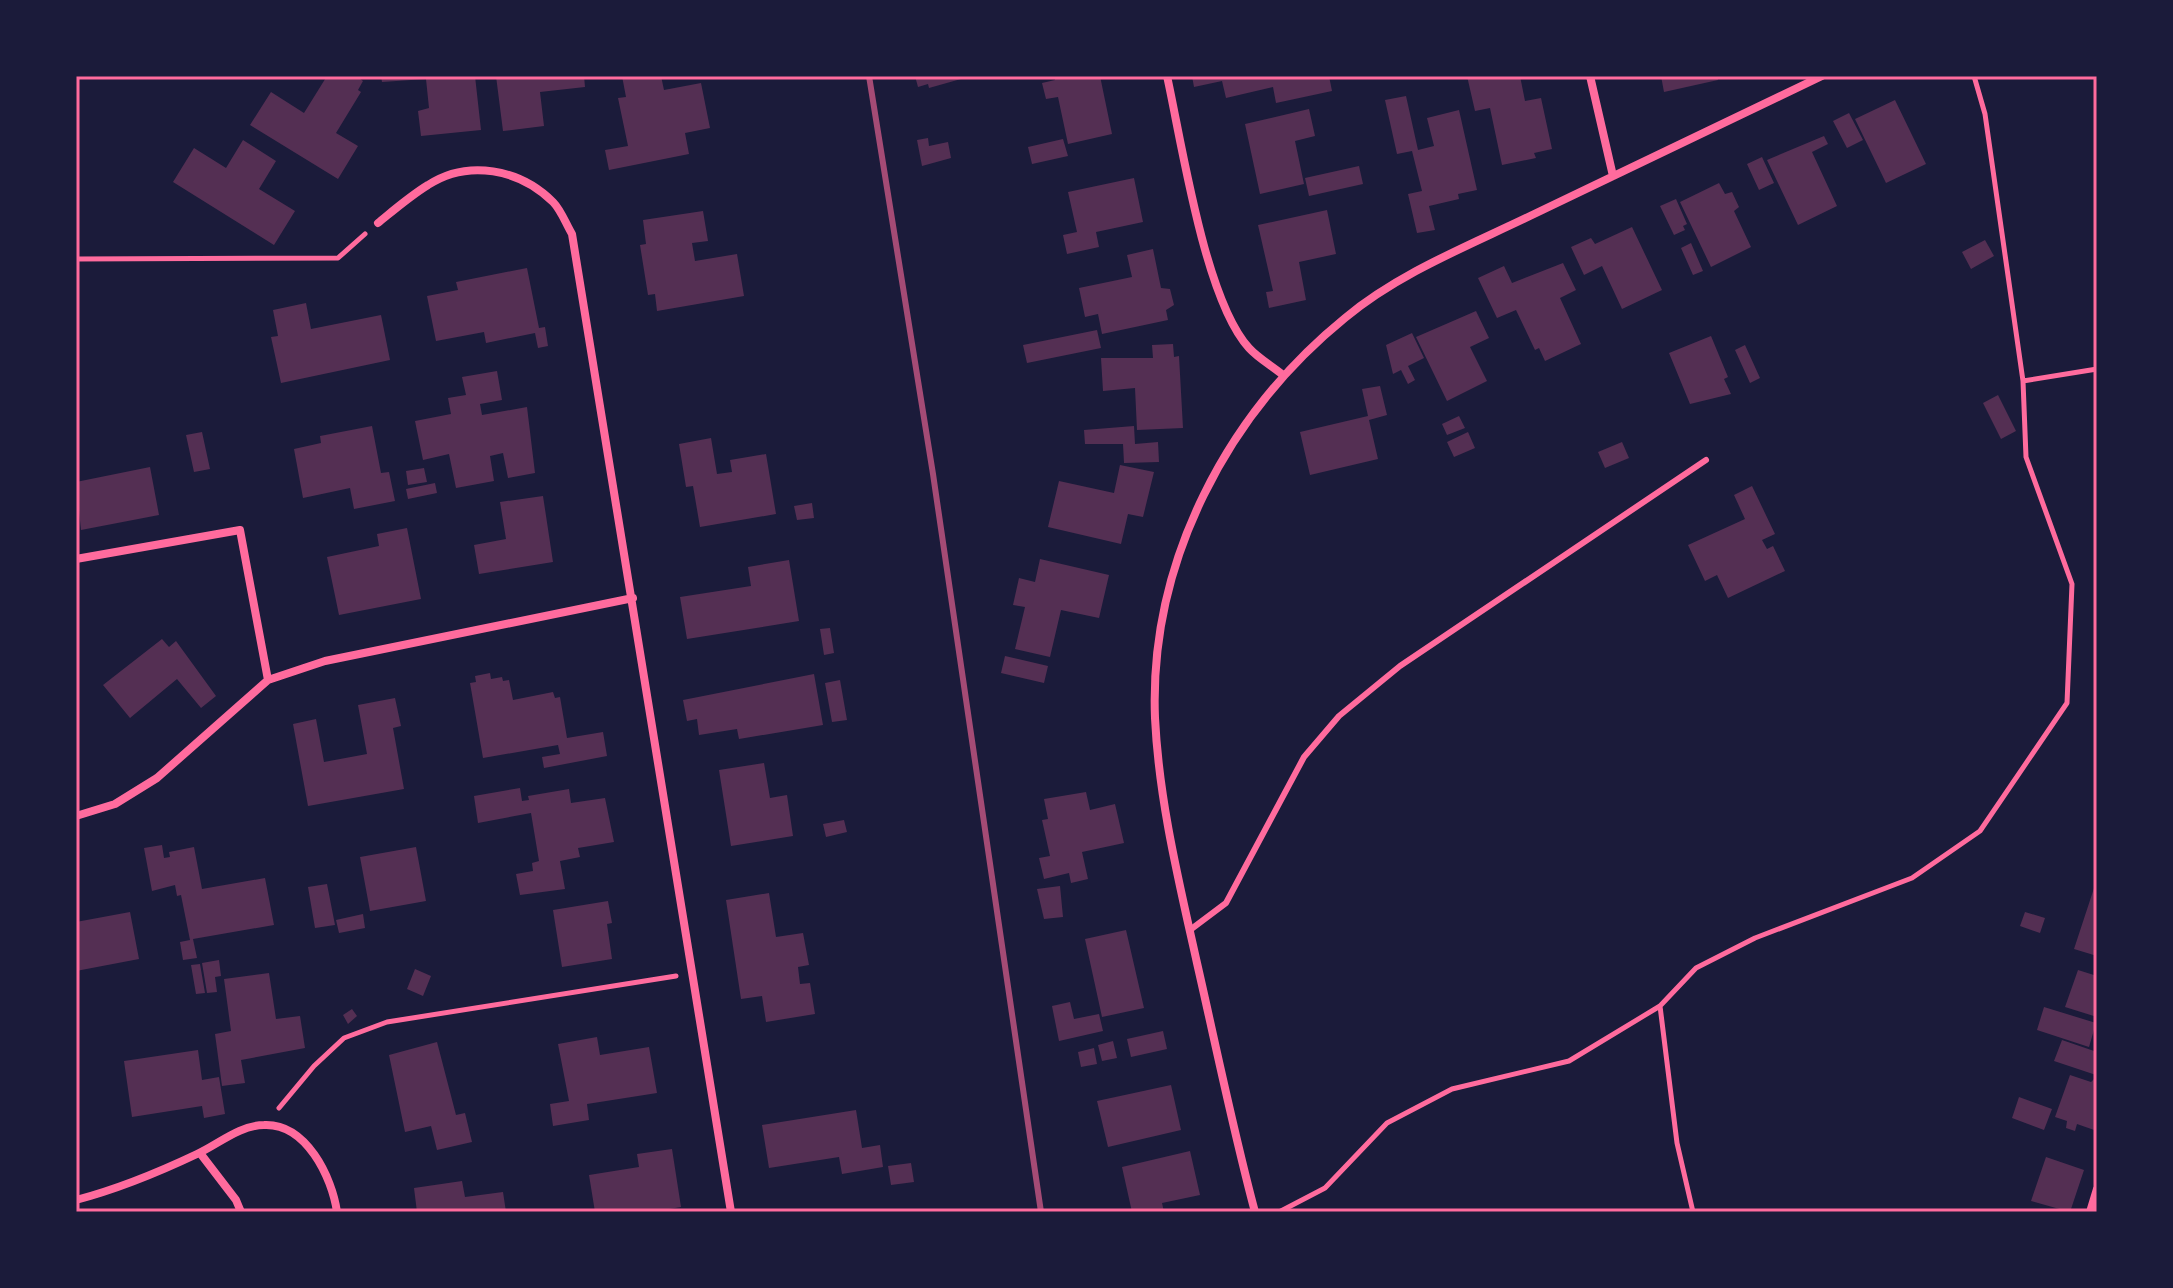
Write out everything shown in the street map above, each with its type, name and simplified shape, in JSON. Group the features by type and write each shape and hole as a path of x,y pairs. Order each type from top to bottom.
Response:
{"street":[{"path":"1167,76 1210,268 1228,315 1249,348 1283,375"},
{"path":"1590,76 1613,176"},
{"path":"1255,1212 1190,930 1162,790 1155,716 1159,642 1175,569 1201,499 1237,433 1283,375 1347,316 1421,269 1822,76"},
{"path":"378,223 429,183 462,171 496,170 529,182 555,204 572,234 731,1212"},
{"path":"76,559 240,530 268,680"},
{"path":"76,816 115,804 157,778 268,680 325,661 633,598"},
{"path":"76,1200 122,1188 244,1130 266,1124 297,1135 324,1168 337,1212"},
{"path":"200,1153 236,1200 241,1212"},
{"path":"2090,1212 2097,1189"}],"lane":[{"path":"1190,930 1226,903 1304,757 1339,716 1400,666 1706,460"}],"path":[{"path":"1279,1212 1325,1188 1387,1123 1452,1089 1569,1061 1660,1006 1696,968 1755,938 1912,878 1980,831 2067,703 2072,584 2026,457 2023,381 1985,114 1974,76"},
{"path":"76,259 338,258 378,223"},
{"path":"2023,381 2097,369"},
{"path":"266,1124 314,1066 344,1038 387,1022 693,973"},
{"path":"1660,1006 1677,1143 1693,1212"}],"building":[{"path":"327,76 356,76 363,81 358,90 361,92 336,133 358,146 338,179 250,125 271,92 304,113"},
{"path":"381,76 475,76 481,130 421,136 418,111 429,108 426,79 382,82"},
{"path":"496,76 584,76 585,87 540,92 544,126 503,131"},
{"path":"622,76 661,76 664,90 701,83 710,128 685,133 689,154 609,170 605,150 628,146 618,98 626,97"},
{"path":"915,76 968,77 929,88 928,84 918,87"},
{"path":"1054,76 1100,76 1112,134 1068,144 1058,97 1046,99 1042,83 1055,80"},
{"path":"1192,76 1292,76 1293,79 1329,76 1332,91 1276,103 1273,87 1226,98 1222,81 1194,87"},
{"path":"1467,76 1520,76 1525,101 1541,98 1552,149 1534,153 1536,158 1502,165 1490,108 1475,111"},
{"path":"1661,76 1717,76 1718,80 1664,92"},
{"path":"1406,96 1418,150 1434,146 1427,118 1459,110 1477,190 1458,194 1459,199 1429,206 1435,230 1417,233 1408,194 1422,191 1412,151 1397,154 1385,100"},
{"path":"1895,100 1926,164 1886,183 1855,119"},
{"path":"1309,109 1315,136 1295,141 1304,184 1260,194 1245,124"},
{"path":"1849,113 1863,140 1847,148 1833,121"},
{"path":"1824,136 1828,144 1812,152 1837,206 1798,225 1767,160"},
{"path":"928,138 929,146 948,142 951,158 922,166 917,140"},
{"path":"1063,139 1068,156 1032,164 1028,147"},
{"path":"243,140 276,161 259,189 295,211 274,245 173,182 194,148 226,168"},
{"path":"1762,157 1774,183 1759,190 1747,164"},
{"path":"1359,166 1363,184 1309,196 1305,178"},
{"path":"1134,178 1143,222 1096,232 1099,247 1067,254 1063,235 1077,232 1068,192"},
{"path":"1719,183 1725,194 1732,192 1739,207 1734,211 1751,247 1711,267 1680,202"},
{"path":"1676,199 1687,224 1683,226 1685,230 1674,235 1660,206"},
{"path":"1327,210 1336,254 1299,262 1306,300 1269,308 1266,292 1273,291 1258,225"},
{"path":"703,211 708,241 692,243 695,261 737,254 744,296 657,311 655,294 648,295 640,245 646,244 643,220"},
{"path":"1632,227 1662,290 1622,309 1602,266 1584,275 1571,247 1591,238 1595,244"},
{"path":"1985,240 1994,256 1971,269 1962,252"},
{"path":"1691,243 1703,271 1693,275 1681,248"},
{"path":"1153,249 1161,288 1170,289 1174,305 1166,310 1168,320 1102,334 1098,314 1085,317 1079,288 1132,277 1127,255"},
{"path":"1563,263 1576,290 1560,298 1581,344 1545,361 1539,348 1535,350 1516,310 1497,318 1478,278 1504,266 1512,283"},
{"path":"527,268 539,328 545,327 548,346 538,348 535,333 486,343 484,332 436,341 427,296 458,290 456,282"},
{"path":"306,303 311,329 381,315 390,360 281,383 271,337 278,336 273,310"},
{"path":"1476,311 1489,338 1470,347 1487,381 1447,401 1416,337"},
{"path":"1097,330 1101,348 1027,363 1023,345"},
{"path":"1412,333 1424,358 1408,366 1415,380 1408,384 1401,370 1393,374 1386,345"},
{"path":"1711,336 1728,377 1724,379 1731,394 1690,404 1669,353"},
{"path":"1173,344 1174,357 1179,356 1183,428 1137,430 1135,388 1103,391 1101,358 1153,358 1152,345"},
{"path":"1745,345 1760,378 1750,383 1735,350"},
{"path":"497,371 502,400 480,404 482,415 527,407 535,473 508,478 503,453 490,456 494,481 456,488 449,454 423,460 415,421 451,414 448,398 466,395 462,377"},
{"path":"1380,386 1387,415 1369,420 1378,459 1310,475 1300,432 1368,416 1362,389"},
{"path":"1998,395 2016,431 2001,439 1983,403"},
{"path":"1459,416 1465,428 1447,435 1442,424"},
{"path":"372,426 381,473 389,472 395,501 354,509 350,488 303,498 294,449 321,443 320,436"},
{"path":"1134,426 1135,444 1158,442 1159,462 1124,463 1123,444 1085,444 1084,430"},
{"path":"202,432 210,469 194,472 186,435"},
{"path":"1468,432 1475,448 1454,457 1447,442"},
{"path":"711,438 717,474 732,472 730,460 766,454 776,514 700,527 693,486 686,487 679,444"},
{"path":"1622,442 1629,458 1605,468 1598,452"},
{"path":"1120,465 1154,472 1143,517 1128,514 1121,544 1048,527 1059,481 1114,493"},
{"path":"150,467 159,515 81,530 76,482"},
{"path":"424,468 427,482 408,485 406,471"},
{"path":"435,483 437,493 408,499 406,489"},
{"path":"1752,486 1775,534 1762,540 1767,549 1773,546 1785,571 1728,598 1717,575 1705,581 1688,545 1745,519 1734,495"},
{"path":"543,496 553,562 479,574 474,545 506,539 500,502"},
{"path":"812,503 814,518 797,520 794,506"},
{"path":"407,528 421,599 339,615 327,557 379,546 377,534"},
{"path":"1040,559 1109,575 1099,618 1061,610 1050,657 1015,649 1025,607 1013,605 1019,578 1035,582"},
{"path":"789,560 799,621 687,639 680,597 751,586 748,567"},
{"path":"830,628 834,653 824,655 820,629"},
{"path":"162,639 169,647 176,641 216,696 201,708 177,679 130,718 103,685"},
{"path":"1005,656 1048,666 1044,683 1001,673"},
{"path":"490,673 491,679 502,677 503,681 509,680 513,700 553,692 555,698 560,697 567,738 603,732 607,756 544,768 542,757 560,754 558,745 483,758 470,683 476,682 475,676"},
{"path":"814,674 823,725 739,739 737,729 699,735 697,719 687,721 683,700"},
{"path":"840,680 847,720 832,722 825,683"},
{"path":"395,698 401,726 393,728 404,789 308,806 293,724 316,719 324,762 367,754 358,705"},
{"path":"764,763 770,798 787,795 793,836 731,846 719,770"},
{"path":"520,788 522,801 529,800 528,796 569,789 571,803 605,798 614,842 578,848 580,857 560,861 565,889 520,895 516,874 533,871 532,863 539,861 531,813 478,823 474,796"},
{"path":"1086,792 1090,810 1115,804 1124,843 1082,852 1088,879 1071,883 1069,873 1044,879 1039,858 1050,856 1042,820 1048,819 1044,799"},
{"path":"844,820 847,832 826,837 823,824"},
{"path":"162,845 164,858 170,857 169,852 194,847 202,889 265,878 274,925 193,939 197,958 183,960 180,942 190,940 181,895 177,896 175,885 152,891 144,848"},
{"path":"416,847 426,901 370,911 360,857"},
{"path":"2097,879 2097,956 2074,949"},
{"path":"327,884 335,925 315,928 308,887"},
{"path":"1060,886 1063,917 1044,919 1037,889"},
{"path":"769,893 776,937 803,933 809,965 798,967 800,984 810,983 815,1014 766,1022 762,996 741,999 726,900"},
{"path":"608,901 612,923 607,924 612,959 562,967 553,910"},
{"path":"130,912 139,959 76,971 76,922"},
{"path":"2025,912 2045,918 2040,933 2020,926"},
{"path":"363,914 365,928 339,933 336,920"},
{"path":"1126,930 1144,1008 1102,1017 1085,939"},
{"path":"219,960 221,976 215,977 217,992 207,993 202,963"},
{"path":"200,964 205,993 196,994 191,965"},
{"path":"415,969 431,976 423,996 407,989"},
{"path":"2078,970 2097,976 2097,1017 2065,1007"},
{"path":"269,973 276,1019 300,1016 305,1048 241,1060 245,1083 222,1086 215,1034 231,1031 224,979"},
{"path":"1070,1002 1074,1019 1099,1014 1103,1031 1059,1041 1052,1006"},
{"path":"2044,1007 2096,1023 2089,1047 2037,1030"},
{"path":"352,1009 357,1016 348,1024 343,1015"},
{"path":"1163,1031 1167,1049 1131,1057 1127,1039"},
{"path":"597,1037 600,1055 649,1047 657,1093 587,1104 589,1120 553,1126 550,1104 569,1101 558,1044"},
{"path":"2062,1040 2097,1052 2096,1075 2054,1061"},
{"path":"1113,1041 1117,1058 1102,1061 1098,1045"},
{"path":"437,1042 456,1115 465,1113 472,1142 437,1150 431,1126 405,1132 389,1055"},
{"path":"1094,1048 1097,1064 1081,1067 1078,1052"},
{"path":"198,1050 202,1080 219,1077 225,1114 204,1118 202,1106 132,1117 124,1061"},
{"path":"2070,1075 2091,1082 2097,1076 2097,1131 2077,1124 2075,1131 2066,1128 2067,1121 2055,1117"},
{"path":"1171,1085 1181,1130 1108,1147 1097,1101"},
{"path":"2019,1097 2052,1109 2044,1130 2012,1118"},
{"path":"856,1110 862,1148 880,1145 883,1167 842,1174 839,1157 769,1168 762,1125"},
{"path":"672,1149 681,1207 652,1212 595,1212 589,1175 639,1167 637,1154"},
{"path":"1190,1151 1200,1195 1162,1203 1164,1212 1132,1212 1122,1167"},
{"path":"2046,1157 2084,1170 2070,1212 2031,1201"},
{"path":"911,1163 914,1182 891,1185 888,1166"},
{"path":"462,1181 465,1197 503,1192 506,1212 417,1212 414,1188"}],"railway":[{"path":"869,76 933,474 1041,1212"}]}
